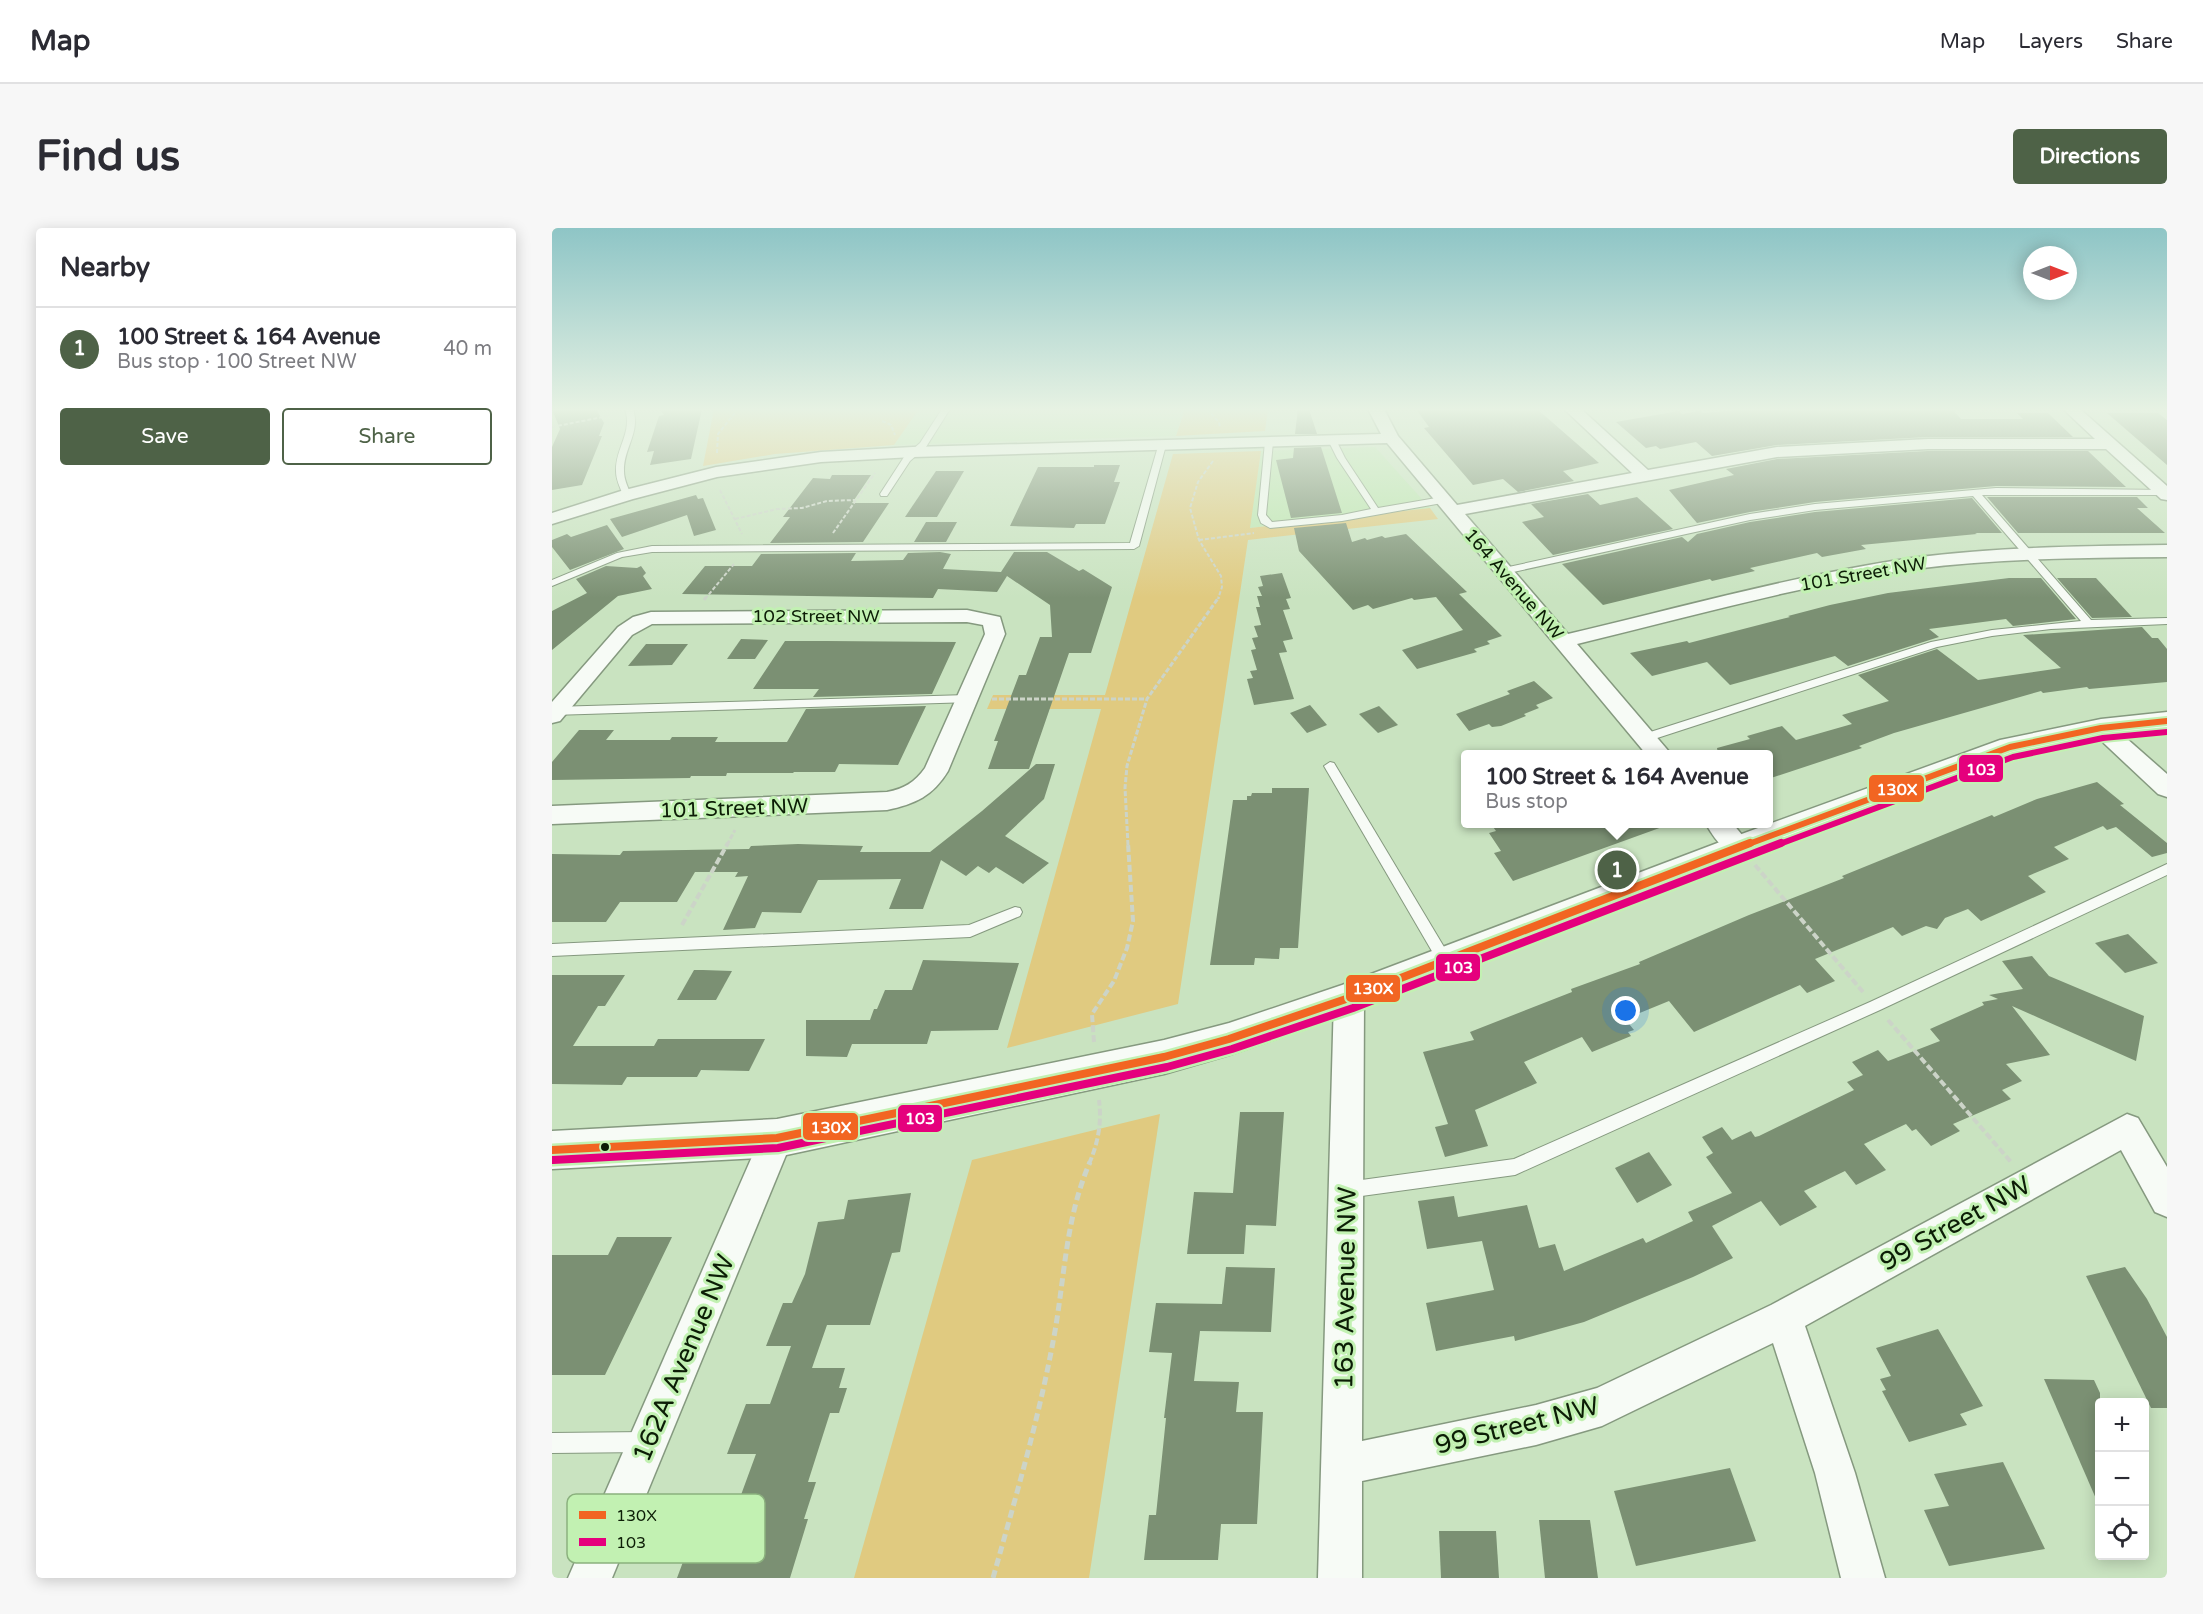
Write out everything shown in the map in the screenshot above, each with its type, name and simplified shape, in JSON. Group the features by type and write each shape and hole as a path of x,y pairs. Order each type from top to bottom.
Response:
{"street":[{"path":"552,519 627,495 716,472"},
{"name":"164 Avenue NW","path":"1418,472 1652,746"},
{"path":"1640,472 1644,476"},
{"path":"1447,506 1666,472"},
{"path":"2142,472 2165,493"},
{"name":"101 Street NW","path":"1564,641 1858,573 1951,559 2027,553 2167,551"},
{"name":"102 Street NW","path":"554,713 625,631 640,621 661,617 967,616 993,621 995,634 968,699"},
{"name":"101 Street NW","path":"552,815 888,801 915,794 926,787 936,771 968,699"},
{"path":"1773,821 2010,747 2101,728 2167,722"},
{"path":"2101,728 2167,788"},
{"path":"552,1150 777,1138 1096,1073 1229,1039 1445,962 1729,835 1751,828"},
{"name":"163 Avenue NW","path":"1340,1578 1349,998"},
{"name":"99 Street NW","path":"1342,1465 1536,1425 1602,1406 1784,1318 2127,1129 2167,1200"},
{"name":"162A Avenue NW","path":"625,1494 777,1138"},
{"path":"1784,1318 1835,1473 1863,1578"},
{"name":"162A Avenue NW","path":"590,1578 596,1563"}],"lane":[{"path":"620,472 627,495"},
{"path":"884,494 899,472"},
{"path":"552,584 620,555 652,549 1134,546 1155,472"},
{"path":"1266,472 1262,514 1264,521 1270,525 1342,518 1376,511 1447,506"},
{"path":"1350,472 1376,511"},
{"path":"1504,571 1773,513 1975,492 2165,493"},
{"path":"1975,492 2087,622"},
{"path":"1652,746 1935,644 1979,635 2087,622 2167,621"},
{"path":"554,713 968,699"},
{"path":"1330,766 1445,962"},
{"path":"1347,1190 1515,1167 1864,1011 2167,869"},
{"path":"552,950 970,931 1015,912"},
{"path":"552,1443 647,1442"}],"path":[{"path":"691,616 746,549 735,519 716,482 716,472"},
{"path":"993,1578 1033,1432 1055,1331 1069,1227 1078,1189 1097,1145 1101,1114 1092,1014 1114,981 1127,948 1133,921 1125,788 1127,766 1147,699 1205,619 1219,597 1222,587 1221,576 1199,540 1190,508 1198,482 1205,472"},
{"path":"735,519 827,501 856,500"},
{"path":"968,699 1147,699"},
{"path":"671,944 748,807"}],"shaded area":[{"path":"1168,472 1258,472 1250,528 1430,508 1438,519 1248,540 1178,1004 1007,1048 1101,709 987,709 993,695 1105,695"},
{"path":"1258,472 1398,472 1430,508 1249,528"},
{"path":"1160,1114 1089,1578 854,1578 972,1160"}],"building":[{"path":"552,472 587,472 582,485 552,490"},
{"path":"935,472 963,472 937,517 905,517"},
{"path":"1036,472 1118,472 1114,482 1120,482 1105,524 1076,524 1074,528 1010,526"},
{"path":"1279,472 1329,472 1342,513 1291,518"},
{"path":"1462,472 1564,472 1574,481 1518,492 1503,479 1473,485"},
{"path":"1730,472 2110,472 2126,487 1996,486 1815,502 1697,523 1669,490 1734,475"},
{"path":"832,475 871,475 852,503 889,503 863,542 770,543 790,517 783,517 813,478 830,479"},
{"path":"1588,494 1600,505 1637,497 1673,529 1553,555 1522,522 1544,517 1531,504"},
{"path":"696,495 698,499 703,498 716,530 694,536 687,515 622,537 610,519"},
{"path":"1987,497 2137,497 2148,508 2137,508 2165,533 2018,533"},
{"path":"1972,498 2002,533 1975,533 1977,534 1861,545 1866,549 1822,557 1817,553 1750,568 1755,571 1712,581 1710,579 1603,605 1562,564 1682,537 1688,542 1697,534 1750,522 1815,512"},
{"path":"926,522 957,522 946,542 914,542"},
{"path":"1346,523 1352,542 1365,538 1367,540 1406,534 1467,592 1459,594 1502,636 1487,641 1490,644 1474,649 1477,652 1417,669 1402,650 1463,630 1436,597 1414,600 1412,598 1373,609 1368,605 1353,610 1299,551 1294,528"},
{"path":"607,525 624,549 570,570 552,547 552,540 567,534 571,537"},
{"path":"1014,552 1047,552 1079,571 1083,569 1112,587 1091,653 1069,653 1029,769 988,769 998,741 994,741 1019,675 1026,675 1040,637 1052,637 1050,605 1007,576 997,592 938,589 933,598 682,594 705,566 752,566 761,554 856,553 851,561 903,560 908,553 951,554 943,569 1001,572"},
{"path":"606,566 637,568 641,566 646,573 643,576 652,589 618,596 552,650 552,611 587,593 576,579"},
{"path":"1282,573 1291,598 1286,599 1290,609 1283,610 1293,639 1283,641 1287,652 1279,653 1294,699 1254,705 1247,679 1253,678 1250,671 1257,670 1251,650 1256,649 1252,638 1258,637 1254,626 1261,625 1256,607 1260,607 1257,596 1262,596 1258,587 1263,586 1260,576"},
{"path":"2009,578 2041,578 2076,619 2013,626 2006,619 1929,629 1939,637 1848,666 1835,656 1730,685 1707,662 1652,676 1630,653 1687,641 1689,643 1830,605 1888,593"},
{"path":"2057,578 2096,578 2132,617 2092,618"},
{"path":"2142,627 2152,638 2158,638 2167,649 2167,682 2089,689 2087,687 2043,693 2041,691 1894,733 1859,746 1862,748 1773,777 1773,750 1717,750 1717,748 1750,739 1747,736 1782,726 1796,740 1852,724 1842,715 1889,701 1858,675 1937,649 1978,680 2061,668 2023,635"},
{"path":"741,639 768,640 755,659 727,659"},
{"path":"785,641 956,642 932,694 813,697 819,689 753,689"},
{"path":"646,644 688,644 672,665 628,666"},
{"path":"1534,681 1553,698 1536,705 1539,708 1524,714 1526,716 1501,726 1492,727 1489,724 1469,731 1456,714 1510,694 1507,691"},
{"path":"1310,705 1327,725 1307,733 1290,713"},
{"path":"926,706 898,765 839,764 835,772 727,773 726,776 691,776 690,778 552,780 552,762 579,730 614,730 606,740 718,737 715,742 787,742 806,709"},
{"path":"1379,706 1398,725 1378,733 1359,714"},
{"path":"1036,764 1055,764 1044,799 1005,836 1049,863 1023,884 996,867 989,873 978,866 966,876 941,860 923,909 889,909 901,879 818,880 801,913 762,912 755,928 723,930 748,876 735,877 738,872 695,872 677,902 620,902 606,922 552,922 552,854 620,855 623,851 749,849 751,846 798,844 863,846 860,852 930,852"},
{"path":"2097,782 2124,804 2120,805 2167,843 2167,853 2152,857 2116,827 2107,830 2103,826 2054,847 2069,859 2028,876 2046,892 1981,921 1968,909 1945,918 1937,929 1926,926 1902,936 1893,927 1815,959 1835,981 1807,993 1800,985 1694,1032 1669,1001 1625,1019 1634,1030 1628,1032 1631,1036 1592,1052 1582,1037 1524,1062 1537,1083 1475,1110 1488,1146 1445,1157 1435,1127 1448,1124 1423,1052 1474,1040 1470,1032 1572,992 1571,989 1640,964 1639,962 1749,915 1844,878 1842,876 1992,815 1994,817 2037,799"},
{"path":"1272,788 1309,788 1298,948 1280,948 1279,959 1255,958 1254,965 1210,965 1233,800 1247,800 1247,796 1251,796 1252,793 1272,793"},
{"path":"1494,828 1659,828 1513,881 1494,853 1501,851 1489,833 1496,831"},
{"path":"2128,934 2158,963 2125,973 2095,943"},
{"path":"2032,956 2049,976 2144,1016 2136,1061 2012,1006 2050,1055 2006,1064 2022,1081 2002,1090 2011,1099 1953,1124 1960,1131 1931,1146 1916,1129 1912,1131 1906,1124 1864,1144 1886,1170 1856,1185 1845,1171 1804,1191 1817,1207 1780,1226 1761,1201 1712,1226 1733,1258 1693,1277 1584,1322 1515,1341 1514,1336 1436,1351 1426,1303 1494,1290 1482,1241 1427,1249 1418,1201 1454,1196 1458,1217 1527,1205 1539,1248 1555,1244 1564,1271 1643,1238 1646,1243 1693,1221 1688,1212 1732,1193 1706,1157 1713,1153 1702,1137 1722,1127 1732,1140 1751,1131 1755,1137 1759,1136 1854,1090 1847,1082 1863,1075 1852,1062 1878,1050 1888,1061 1940,1041 1930,1029 1984,1005 1982,1002 1998,999 1989,995 2023,989 2002,961"},
{"path":"923,960 1019,963 998,1030 931,1031 927,1044 852,1044 847,1057 806,1056 806,1020 870,1020 885,990 912,990"},
{"path":"694,970 732,971 716,1000 677,1000"},
{"path":"552,975 625,975 605,1006 598,1006 573,1046 654,1046 658,1039 765,1039 749,1071 701,1070 697,1077 627,1077 622,1085 552,1084"},
{"path":"1240,1112 1284,1112 1276,1226 1246,1225 1244,1254 1187,1254 1194,1192 1233,1193"},
{"path":"1649,1152 1672,1185 1637,1203 1615,1168"},
{"path":"911,1193 900,1252 892,1253 870,1325 827,1325 812,1368 845,1368 839,1388 847,1388 839,1413 830,1413 808,1482 816,1482 804,1519 808,1519 790,1578 677,1578 683,1563 765,1563 765,1494 741,1494 756,1454 727,1454 746,1404 770,1404 791,1346 766,1346 783,1303 792,1303 805,1274 818,1222 844,1219 848,1200"},
{"path":"617,1237 672,1237 605,1375 552,1375 552,1255 608,1255"},
{"path":"1226,1267 1275,1268 1271,1332 1200,1331 1194,1381 1239,1382 1236,1412 1263,1412 1257,1524 1221,1524 1218,1560 1144,1560 1149,1515 1156,1515 1172,1353 1149,1352 1156,1303 1222,1304"},
{"path":"2125,1267 2147,1299 2167,1337 2167,1408 2151,1408 2149,1398 2146,1398 2086,1276"},
{"path":"1938,1329 1983,1406 1960,1414 1967,1425 1909,1442 1882,1391 1886,1390 1880,1379 1891,1376 1876,1348"},
{"path":"2044,1379 2094,1380 2100,1393 2100,1398 2095,1398 2095,1496"},
{"path":"2003,1462 2045,1549 1949,1566 1924,1510 1949,1506 1934,1474"},
{"path":"1730,1468 1756,1541 1636,1566 1614,1491"},
{"path":"1539,1520 1590,1520 1598,1578 1545,1578"},
{"path":"1439,1531 1496,1531 1499,1578 1441,1578"}],"transit line":[{"name":"130X","path":"552,1150 777,1138 1164,1057 1229,1039 1349,998 1739,847 2010,747 2101,728 2167,721"},
{"name":"103","path":"553,1160 778,1148 1167,1067 1232,1049 1353,1008 1743,857 2013,757 2103,738 2167,732"}],"place":[{"name":"100 Street & 164 Avenue","path":"1617,870"}]}
